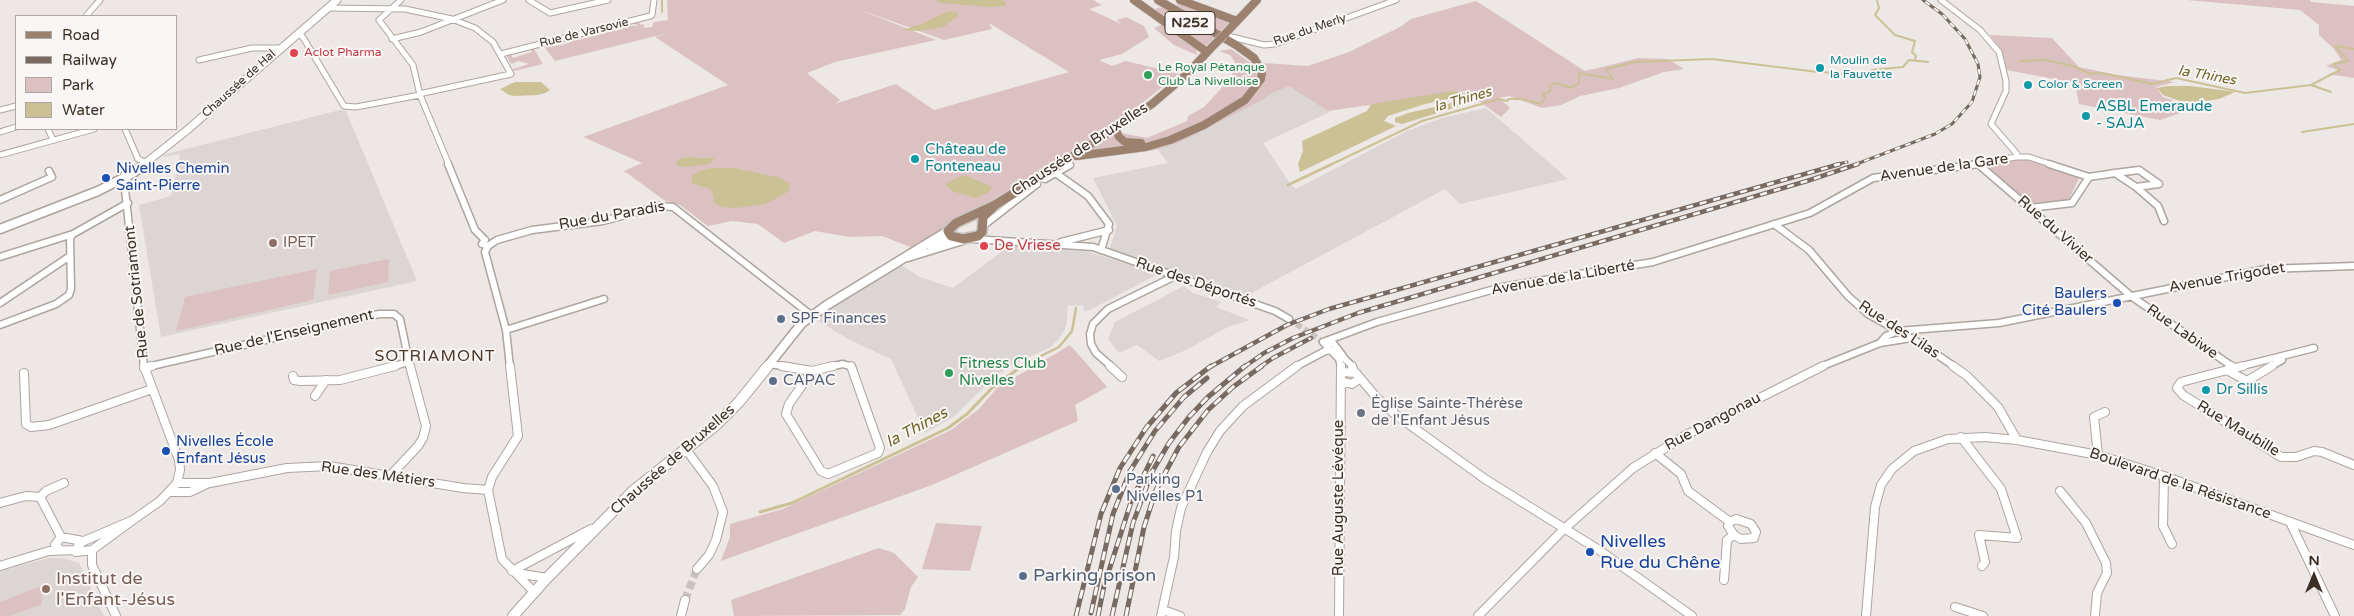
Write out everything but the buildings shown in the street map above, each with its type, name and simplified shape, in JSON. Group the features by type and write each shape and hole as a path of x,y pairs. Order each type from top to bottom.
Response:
{"main road":[{"name":"Chaussée de Hal","path":"0,228 112,183 142,164 186,131 337,0"},
{"path":"1134,0 1210,49"},
{"name":"N252","path":"1150,0 1233,45"},
{"name":"N252","path":"1158,0 1233,45"},
{"path":"1180,0 1237,21"},
{"path":"1224,35 1257,0"},
{"name":"Chaussée de Bruxelles","path":"948,231 956,222 966,220 995,205 1060,164 1071,161 1115,128 1163,96 1224,35"},
{"path":"1115,128 1119,138 1125,142 1146,143 1194,124 1236,99 1247,90 1254,80 1256,73 1249,59 1233,45"},
{"path":"1071,161 1146,148 1170,140 1204,125 1245,100 1261,79 1262,72 1254,58 1233,45"},
{"path":"915,252 956,238 968,239 982,228 983,217 995,205"},
{"path":"966,220 982,228"},
{"path":"915,252 948,231 956,238"},
{"name":"Chaussée de Bruxelles","path":"534,592 643,482 733,408 802,323 915,252"},
{"path":"514,616 534,592"}],"street":[{"path":"87,15 100,0"},
{"path":"400,0 379,20 413,65 419,95 475,230 487,243 485,252 506,330 518,436 495,470 488,490 502,559 534,592"},
{"path":"392,39 421,32 504,0"},
{"path":"529,0 550,14 608,0"},
{"name":"Rue de Varsovie","path":"501,54 650,16 652,15 654,0"},
{"name":"Rue du Merly","path":"1224,35 1264,45 1275,44 1396,0"},
{"name":"Avenue de la Gare","path":"1774,224 1810,213 1873,178 2016,157 2017,154 1991,124 2006,90 2006,81 1999,52 1980,30 1942,0"},
{"path":"295,35 301,35 304,39 344,106 356,107 419,95 510,74 493,42 482,32 452,19 430,13 391,9 327,8"},
{"path":"199,60 252,48 280,48"},
{"path":"0,110 15,106"},
{"path":"0,132 15,127"},
{"path":"48,130 53,140"},
{"path":"0,155 90,130"},
{"path":"125,130 130,144 142,164"},
{"path":"2016,157 2029,157 2090,177 2138,170 2159,184 2136,187"},
{"path":"1071,161 1057,174 1088,196 1109,224 1109,230 1101,250"},
{"name":"Rue du Vivier","path":"1978,164 2131,296"},
{"path":"0,200 52,178 49,171"},
{"path":"2115,173 2150,197 2158,206 2164,221"},
{"name":"Chaussée de Bruxelles","path":"982,228 1039,182 1057,174"},
{"name":"Rue de Sotriamont","path":"125,175 144,368 179,460 180,470 177,482"},
{"path":"2030,208 2072,203 2090,177"},
{"path":"112,183 126,189"},
{"path":"0,257 73,234 128,203"},
{"name":"Rue du Paradis","path":"487,243 548,227 603,221 658,206 673,207 811,316"},
{"name":"Rue des Lilas","path":"1774,224 1809,250 1848,296 1868,314 1911,338 1960,370 1986,393 2006,419 2017,440"},
{"name":"Avenue de la Liberté","path":"1323,342 1377,322 1502,287 1654,262 1774,224"},
{"path":"982,228 994,239"},
{"path":"1055,243 1109,230"},
{"path":"0,325 56,304 69,295 71,289 70,238 73,234"},
{"path":"968,239 994,239"},
{"name":"Chaussée de Bruxelles","path":"902,259 968,239"},
{"name":"Rue des Déportés","path":"994,239 1093,247 1275,311 1289,319"},
{"path":"0,303 70,256"},
{"name":"Avenue Trigodet","path":"1898,331 1999,323 2266,269 2354,266"},
{"path":"1122,378 1096,353 1091,344 1090,334 1093,324 1108,309 1175,276"},
{"name":"Rue Labiwe","path":"2131,296 2230,369"},
{"path":"506,330 604,299"},
{"name":"Rue de l'Enseignement","path":"144,368 390,313 400,319 408,362 415,381 426,426 418,446 390,476"},
{"path":"1911,338 1919,330"},
{"name":"Rue Dangonau","path":"1880,343 1886,336 1898,331"},
{"name":"Rue Dangonau","path":"1478,616 1564,529 1633,468 1655,453 1686,435 1825,365 1880,343 1911,338"},
{"path":"1323,342 1339,359 1342,377 1352,384 1360,379"},
{"path":"1323,342 1333,343 1347,361"},
{"name":"Rue Maubille","path":"2314,348 2181,382 2177,388 2183,395 2266,450 2281,457 2296,458 2314,451 2322,452 2354,465"},
{"path":"1180,616 1162,613 1181,508 1207,452 1220,431 1243,406 1304,362 1331,350 1335,350 1347,361 1354,368 1354,372 1360,379 1396,415 1485,479 1606,555 1692,616"},
{"name":"Rue Maubille","path":"2230,369 2247,381 2282,360 2281,356"},
{"path":"293,376 294,380 300,381 356,377 408,362"},
{"path":"768,364 812,371 843,364 850,365 853,368 880,448 878,453 828,474 821,471 786,414 789,404 812,371"},
{"path":"1342,377 1354,372"},
{"path":"24,373 26,424 31,427 50,425 152,389"},
{"name":"Rue Auguste Lévéque","path":"1338,616 1339,385 1342,377"},
{"path":"316,396 326,380"},
{"path":"2098,455 2094,417 2105,412"},
{"path":"1961,437 2001,489 2017,538 1986,534 1979,535 1985,562 1982,566"},
{"name":"Boulevard de la Résistance","path":"1866,616 1875,507 1881,485 1892,469 1914,451 1936,441 1961,437 2017,440 2098,455 2164,476 2354,545"},
{"path":"685,448 713,486 723,512 716,540 709,555 697,568"},
{"path":"1655,453 1681,474 1688,491 1730,522"},
{"name":"Rue des Métiers","path":"210,483 310,466 344,467 464,488 488,490"},
{"path":"2164,476 2163,526 2172,544"},
{"path":"0,503 26,496 40,497 46,491 64,482"},
{"path":"0,566 34,554 60,549 76,550 80,553 95,548 129,525 170,492 177,482 210,483"},
{"path":"170,492 190,492 210,483"},
{"path":"2060,491 2086,523 2106,563 2107,573 2097,592 2095,616"},
{"path":"40,497 61,537"},
{"path":"1736,519 1747,522 1756,532 1754,538 1742,539 1734,535 1729,528 1730,522 1736,519"},
{"path":"76,550 87,540 134,520"},
{"path":"2290,522 2335,616"},
{"name":"Chaussée de Bruxelles","path":"514,572 599,525"},
{"path":"1724,580 1727,540 1734,535"},
{"path":"61,537 87,540 98,539 92,565 116,616"},
{"path":"60,549 55,545 61,537"},
{"path":"514,572 547,578"},
{"path":"681,616 685,600"},
{"path":"1955,607 1983,616"}],"shaded area":[{"path":"1289,83 1330,112 1263,143 1291,185 1296,189 1407,131 1442,118 1486,108 1568,179 1460,204 1445,189 1244,297 1109,251 1117,226 1093,178 1168,163 1155,146"},
{"name":"IPET","path":"340,110 346,111 417,281 161,337 139,205 171,196 180,154 162,157 166,154"},
{"path":"1012,244 1089,252 1158,274 1088,311 1083,310 1084,306 1068,305 1066,327 1059,339 1049,348 1016,363 994,377 955,416 925,433 891,359 850,340 815,319 901,265 920,277 953,288"},
{"path":"1184,286 1193,293 1222,302 1216,307 1250,320 1228,327 1186,350 1159,361 1137,345 1119,353 1108,339 1115,322"},
{"name":"Institut de l'Enfant-Jésus","path":"49,558 62,558 79,563 104,616 0,616 0,571"}],"green space":[{"path":"667,0 1093,0 1102,5 1089,9 1121,24 1117,20 1126,17 1144,26 1149,37 1122,54 1099,60 1112,66 1126,61 1179,74 1114,125 913,248 882,236 849,237 815,231 784,243 758,224 732,221 708,226 680,205 664,200 624,171 642,163 583,137 728,85 655,37 668,33 555,61 543,45 546,44 549,47 562,45 569,43 567,40 578,40 610,32 608,29 615,31 622,29 621,27 624,26 636,26 638,25 629,23 637,21 641,25 644,24 644,28 652,27 654,22 668,20","holes":["858,9 944,40 992,29 989,23 1069,72 934,110 896,84 835,104 840,100 807,73 835,62 936,40"]},
{"path":"2187,0 2310,0 2311,2 2354,6 2354,78 2328,74 2341,71 2326,66 2341,60 2334,49 2319,35 2319,25 2300,10"},
{"path":"1476,1 1585,71 1639,58 1668,59 1684,69 1664,72 1619,88 1580,96 1561,105 1542,108 1509,96 1499,98 1510,108 1501,117 1465,91 1328,111 1289,86 1272,93 1178,143 1151,151 1126,139 1121,133 1147,138 1187,121 1188,116 1204,107 1229,80 1235,69 1235,62 1230,55 1219,51 1231,49 1249,62 1308,66 1349,52 1400,27 1411,19"},
{"path":"1177,4 1231,21 1205,47 1196,49 1197,55 1174,45 1154,28 1168,22 1155,10 1157,8 1176,6"},
{"path":"1990,35 2052,38 2079,67 2117,75 2175,82 2156,87 2163,97 2195,108 2160,120 2079,104 2075,83 2007,70 2001,49"},
{"path":"534,49 543,64 514,71 513,69 529,64 519,61 511,64 506,55 513,52 511,55 513,58 532,52 531,50"},
{"path":"1113,134 1119,141 1138,147 1087,152"},
{"path":"2020,159 2032,159 2081,174 2069,199 2034,204 2025,202 1984,166"},
{"path":"389,259 388,282 328,295 330,271"},
{"path":"317,269 313,300 176,331 185,297"},
{"path":"1070,345 1107,387 1075,405 1078,421 932,485 721,561 730,537 730,524 783,509 951,430 979,409 997,388"},
{"path":"936,523 982,526 970,571 922,569"},
{"path":"879,548 894,553 918,577 911,587 905,609 900,615 734,616 731,600"},
{"path":"41,586 42,604 10,616 0,616 0,602"}],"water":[{"path":"934,0 1000,0 1006,2 1005,6 991,7 941,3"},
{"path":"948,11 956,12 959,15 943,27 919,31 903,30 922,24"},
{"path":"515,82 541,82 550,90 538,95 515,96 509,95 500,89"},
{"path":"2191,86 2235,92 2219,99 2199,102 2180,101 2163,95 2157,88"},
{"path":"1453,91 1468,94 1473,102 1402,124 1395,122 1395,118 1408,113 1461,101 1461,98 1457,97 1425,104 1388,116 1384,121 1396,126 1300,172 1298,164 1303,151 1302,141 1367,111 1371,104"},
{"path":"690,157 714,158 712,163 704,165 679,167 676,163 679,159"},
{"path":"734,168 781,178 790,184 789,191 766,204 736,208 722,207 713,202 714,196 710,189 691,183 693,175 702,170"},
{"path":"963,175 992,187 989,192 976,198 952,191 945,184"}],"waterway":[{"path":"662,0 662,12"},
{"path":"1877,0 1879,8 1875,15 1895,35 1915,41 1912,52 1916,56 1915,59"},
{"path":"2311,85 2340,70 2333,64 2348,61 2335,46 2354,49"},
{"name":"la Thines","path":"1330,165 1422,121 1499,99 1507,101 1509,99 1522,99 1541,104 1545,99 1543,95 1550,91 1550,85 1556,83 1571,88 1579,83 1579,73 1613,79 1606,69 1635,62 1712,59 1818,72"},
{"name":"la Thines","path":"1823,72 1858,76 1873,70 1903,67 1909,60 1928,62"},
{"name":"la Thines","path":"2020,61 2045,60 2073,66 2090,74 2102,73 2152,84 2176,78 2245,93 2311,85"},
{"name":"la Thines","path":"2311,85 2331,92"},
{"path":"2302,132 2354,124"},
{"name":"la Thines","path":"1288,185 1332,164"},
{"name":"la Thines","path":"1019,367 1059,347 1072,331 1076,308"},
{"name":"la Thines","path":"760,512 792,503 948,428 967,414 992,388 1022,366"}],"tunnel":[{"path":"1289,319 1323,342"},
{"path":"685,600 697,569"}],"railway":[{"path":"1854,165 1935,134 1952,124 1972,102 1980,77 1978,64 1965,39 1942,14 1923,0"},
{"path":"1834,165 1847,162"},
{"path":"1210,367 1287,325 1329,309 1840,164"},
{"path":"1244,367 1264,353 1293,338 1358,313 1807,181 1858,164"},
{"path":"1260,367 1311,338"},
{"path":"1076,616 1101,514 1120,468 1146,428 1176,393 1211,366"},
{"path":"1112,616 1133,523 1152,472 1169,443 1189,417 1208,397 1245,366"},
{"path":"1126,616 1144,527 1156,490 1179,447 1208,410 1233,387 1262,366"},
{"path":"1091,613 1113,514 1130,471 1155,431 1184,397 1207,378"},
{"path":"1098,616 1104,586 1131,502 1153,456"}],"place":[{"name":"Aclot Pharma","path":"294,53"},
{"name":"Moulin de la Fauvette","path":"1820,68"},
{"name":"Le Royal Pétanque Club La Nivelloise","path":"1148,75"},
{"name":"Color & Screen","path":"2028,85"},
{"name":"ASBL Emeraude - SAJA","path":"2086,116"},
{"name":"Château de Fonteneau","path":"915,159"},
{"name":"Nivelles Chemin Saint-Pierre","path":"106,178"},
{"name":"IPET","path":"273,243"},
{"name":"De Vriese","path":"984,246"},
{"name":"Baulers Cité Baulers","path":"2117,303"},
{"name":"SPF Finances","path":"781,319"},
{"name":"Fitness Club Nivelles","path":"949,373"},
{"name":"CAPAC","path":"773,381"},
{"name":"Dr Sillis","path":"2206,390"},
{"name":"Église Sainte-Thérèse de l'Enfant Jésus","path":"1361,413"},
{"name":"Nivelles École Enfant Jésus","path":"166,451"},
{"name":"Parking Nivelles P1","path":"1116,489"},
{"name":"Nivelles Rue du Chêne","path":"1590,552"},
{"name":"Parking prison","path":"1023,576"},
{"name":"Institut de l'Enfant-Jésus","path":"46,589"}],"district":[{"name":"SOTRIAMONT","path":"435,357"}]}
